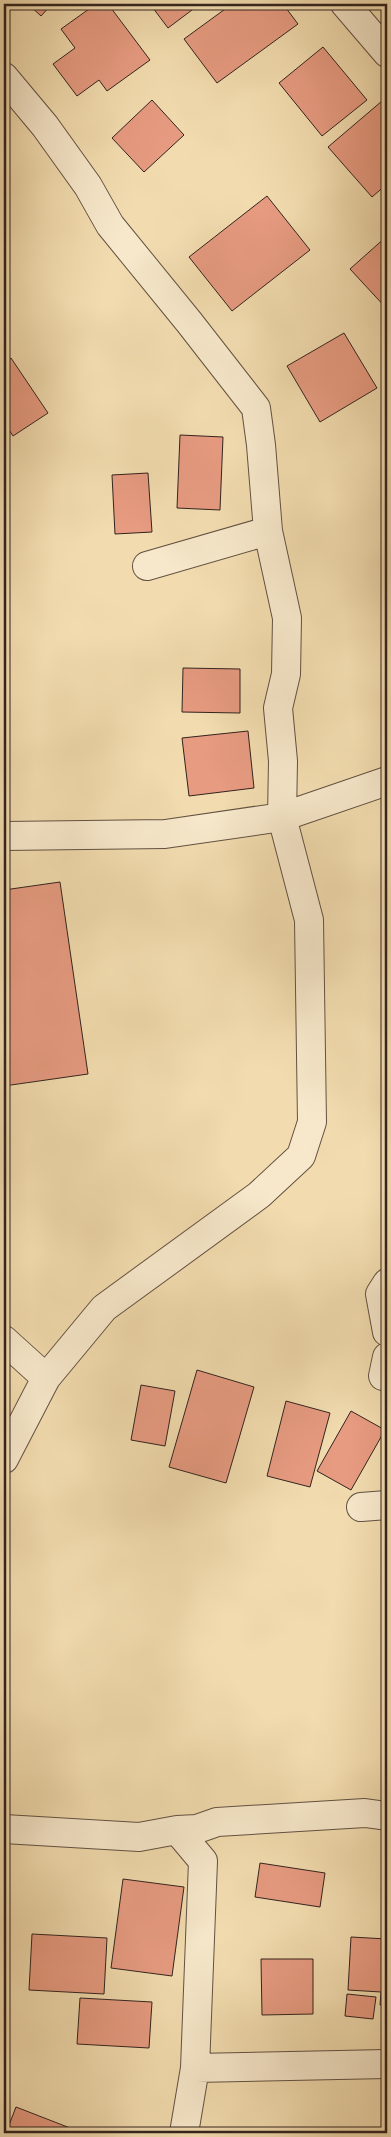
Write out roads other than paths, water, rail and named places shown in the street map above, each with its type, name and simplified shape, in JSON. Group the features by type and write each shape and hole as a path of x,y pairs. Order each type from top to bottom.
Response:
{"street":[{"path":"345,4 384,46"},
{"path":"4,77 45,126 88,186 110,225 256,408 268,531 287,618 286,674 278,708 283,761 282,817 309,920 312,1122 301,1156 259,1195 104,1308 46,1378 4,1459"},
{"path":"147,566 268,531"},
{"path":"4,836 165,834 282,817 387,781"},
{"path":"387,1284 380,1294 387,1332"},
{"path":"4,1340 46,1378"},
{"path":"4,1829 139,1837 177,1830 197,1830 217,1822 365,1813 387,1816"},
{"path":"177,1830 203,1861 195,2068 184,2133"},
{"path":"195,2068 387,2064"}]}
